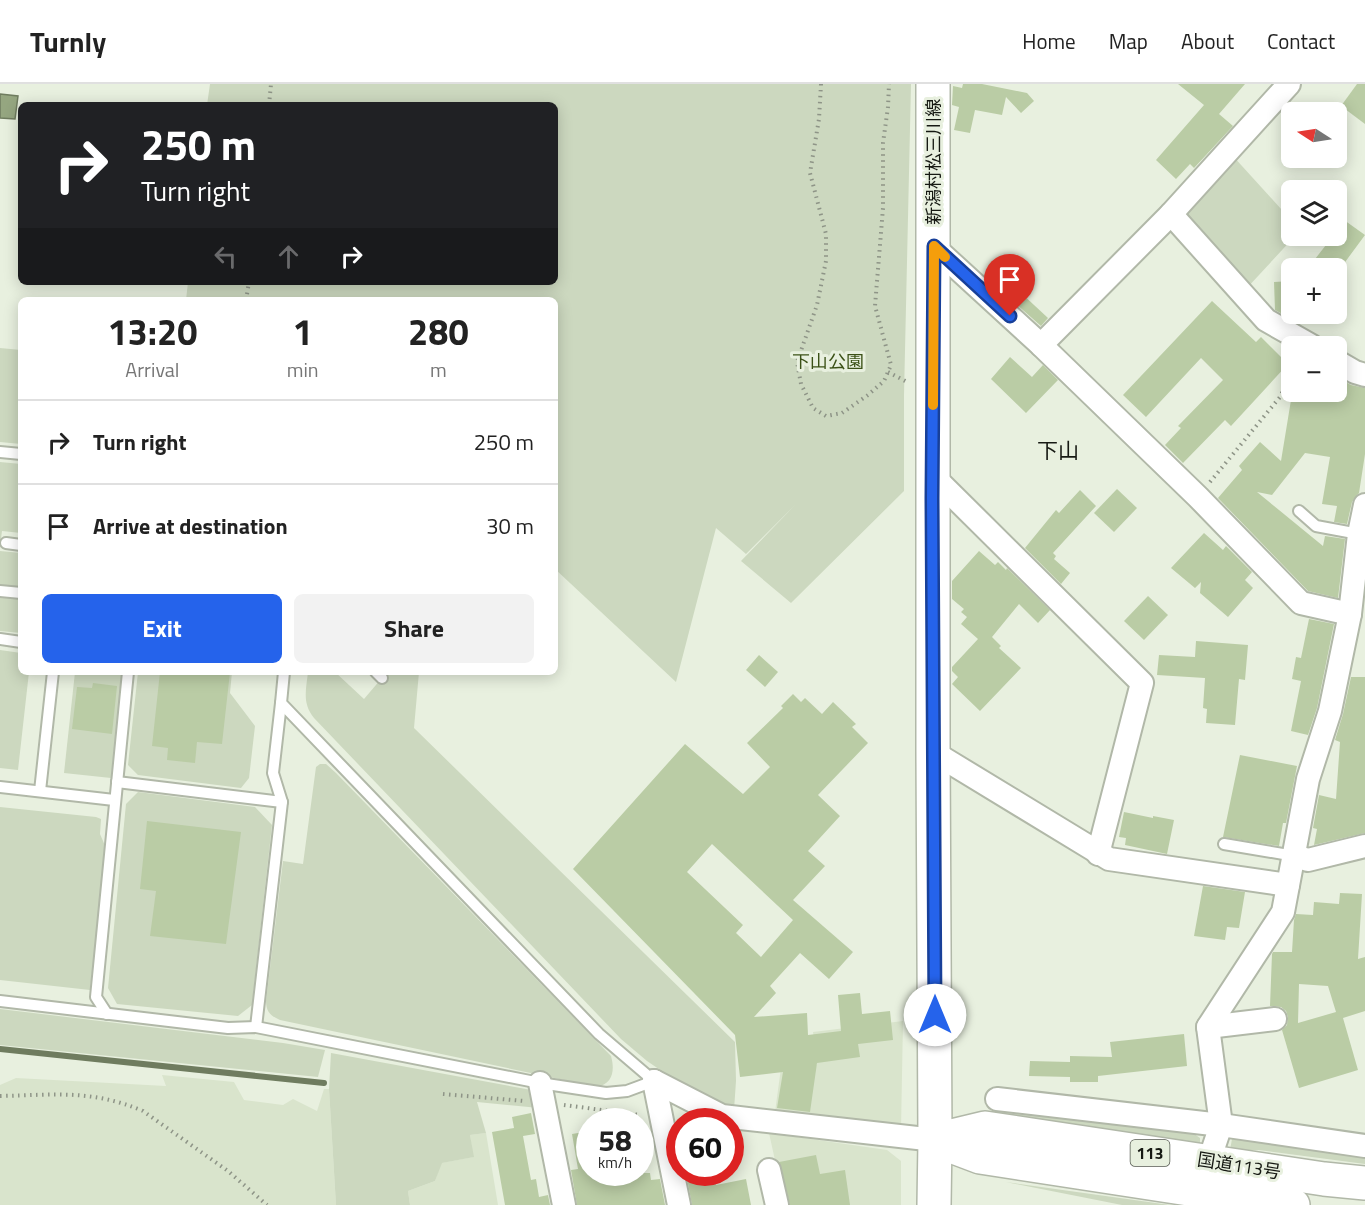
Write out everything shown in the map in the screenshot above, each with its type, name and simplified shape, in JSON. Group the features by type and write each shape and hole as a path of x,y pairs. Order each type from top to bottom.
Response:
{"main road":[{"name":"新潟村松三川線","path":"933,84 935,1140"},
{"name":"国道113号","path":"935,1140 985,1128 1324,1179 1365,1183"},
{"name":"国道113号","path":"935,1140 980,1157 1293,1205"},
{"path":"934,1205 935,1140"}],"street":[{"path":"1041,345 1171,214 1289,84"},
{"path":"1171,214 1266,320 1294,336"},
{"path":"934,246 1041,345 1198,497 1301,603 1350,614"},
{"path":"1347,367 1365,375"},
{"path":"932,475 1142,683 1098,854"},
{"path":"1213,1149 1221,1125 1208,1027 1283,912 1308,779 1330,711 1350,614 1359,534 1365,505"},
{"path":"933,752 1109,859 1288,885"},
{"path":"1295,856 1308,860 1365,846"},
{"path":"1208,1027 1275,1019"},
{"path":"654,1081 722,1116 935,1140"},
{"path":"654,1081 679,1205"},
{"path":"540,1083 564,1205"},
{"path":"997,1099 1221,1125 1365,1146"},
{"path":"769,1170 777,1205"}],"lane":[{"path":"0,452 18,454"},
{"path":"1299,511 1316,526 1359,534"},
{"path":"6,543 18,544"},
{"path":"0,591 18,593"},
{"path":"0,639 18,642"},
{"path":"39,791 53,675"},
{"path":"107,1014 96,997 128,675"},
{"path":"256,1027 282,802 273,773 284,675"},
{"path":"0,1001 228,1028 256,1027 540,1083 606,1093 627,1091 654,1081 599,1034 281,703"},
{"path":"117,782 282,802"},
{"path":"0,788 114,800"},
{"path":"1224,844 1295,856"}],"path":[{"path":"269,102 271,84"},
{"path":"821,84 819,120 810,173 826,234 826,261 817,305 797,362 801,384 813,408 826,416 842,413 868,395 884,381 891,365 876,306 884,208 883,143 889,84"},
{"path":"888,372 911,383"},
{"path":"1198,497 1281,395"},
{"path":"0,1096 81,1094 100,1096 128,1104 143,1111 228,1171 267,1205"}],"shaded area":[{"path":"0,94 18,96 15,119 0,118"},
{"path":"903,1021 901,1129 775,1112 781,1068 817,1065 813,1032"},
{"path":"162,1075 234,1082 244,1100 283,1105 293,1099 317,1111 324,1089 329,1089 336,1205 0,1205 0,1085 16,1078 166,1086"},
{"path":"486,1133 498,1205 410,1205 408,1191 435,1181 441,1163 473,1157 470,1135"},
{"path":"769,1133 887,1150 901,1161 901,1205 828,1205 823,1175 780,1183"}],"green space":[{"name":"下山公園","path":"210,84 911,84 904,491 791,603 741,561 796,504 746,554 716,528 676,682 558,572 558,297 186,297 188,285 558,285 558,102 207,102"},
{"path":"1232,155 1281,209 1281,246 1286,246 1246,289 1177,214"},
{"path":"0,348 18,350 18,444 0,442"},
{"path":"0,462 18,464 18,533 2,531 0,546"},
{"path":"0,551 18,553 18,587 0,586"},
{"path":"0,596 18,598 18,633 0,631"},
{"path":"0,650 18,653 18,675 29,675 18,770 0,768"},
{"path":"75,675 122,675 111,778 64,773"},
{"path":"138,675 232,675 230,693 255,726 249,778 241,788 138,775 128,765"},
{"path":"308,675 338,675 364,699 384,675 419,675 414,728 735,1042 734,1108 678,1082 647,1061 621,1039 314,718 306,702"},
{"path":"326,764 336,773 611,1056 613,1071 610,1080 597,1087 280,1020 270,1013 266,1001 283,861 303,864 316,767"},
{"path":"138,792 255,807 272,825 252,1005 238,1016 117,1004 108,988 126,804"},
{"path":"0,807 101,819 100,834 106,848 90,990 0,980"},
{"path":"0,1009 325,1050 318,1077 0,1045"},
{"path":"331,1053 537,1091 539,1108 477,1102 486,1133 470,1135 474,1157 442,1163 435,1181 408,1191 410,1205 336,1205 329,1089"},
{"path":"993,1109 1193,1133 1200,1138 1200,1145 992,1113"},
{"path":"1236,1136 1365,1153 1365,1164 1259,1150 1230,1150 1232,1139"},
{"path":"1006,1182 1170,1205 1122,1205"}],"building":[{"path":"963,84 982,84 1027,93 1034,101 1021,113 1006,97 1002,115 975,110 970,133 954,130 959,107 952,105 953,86 962,88"},
{"path":"1178,84 1245,84 1219,114 1233,126 1194,168 1190,164 1176,179 1156,160 1204,105"},
{"path":"1357,84 1365,84 1365,124 1347,110 1347,102 1344,102"},
{"path":"1347,222 1365,235 1347,259 1316,258 1325,246 1347,246"},
{"path":"1007,280 1048,318 1041,326 999,289"},
{"path":"1274,282 1281,282 1281,313 1275,310"},
{"path":"1212,301 1256,342 1261,337 1281,357 1281,372 1231,426 1225,420 1183,463 1165,445 1181,428 1178,426 1223,380 1201,358 1146,417 1123,395"},
{"path":"1010,357 1032,377 1043,365 1058,380 1026,413 991,379"},
{"path":"1347,383 1365,388 1365,454 1359,493 1352,502 1347,524 1334,522 1337,506 1322,504 1330,457 1305,453 1272,495 1257,492 1323,546 1325,536 1345,539 1338,598 1308,591 1218,498 1242,470 1239,466 1260,442 1281,461 1291,402 1347,402"},
{"path":"1117,489 1137,508 1114,532 1094,513"},
{"path":"1080,490 1096,506 1053,553 1056,556 1054,559 1070,573 1061,584 1025,548 1056,510 1059,513"},
{"path":"1204,533 1223,550 1226,546 1252,572 1245,580 1253,588 1228,617 1200,593 1201,582 1195,588 1171,568"},
{"path":"979,551 995,565 998,562 1006,570 1007,568 1050,610 1038,623 1019,604 992,637 1001,646 999,648 1021,668 980,711 952,684 958,677 952,671 952,667 978,639 961,624 967,617 961,612 964,609 952,599 952,581"},
{"path":"1148,596 1168,615 1144,640 1124,621"},
{"path":"1309,619 1334,624 1317,708 1308,735 1291,731 1301,681 1292,679 1296,657 1301,658"},
{"path":"1196,641 1248,645 1245,680 1239,679 1235,725 1206,723 1207,709 1203,708 1205,678 1157,675 1159,655 1195,657"},
{"path":"759,655 778,672 765,687 746,670"},
{"path":"160,675 230,675 222,744 197,742 195,763 167,760 168,748 152,746"},
{"path":"1351,677 1365,677 1365,833 1314,845 1317,829 1313,828 1319,795 1336,799 1340,742 1335,740"},
{"path":"93,683 117,686 112,734 72,729 77,687 92,688"},
{"path":"793,694 801,702 805,698 822,714 833,702 856,724 852,727 868,743 818,795 840,816 808,851 825,866 793,900 853,952 829,979 800,953 770,986 776,993 754,1017 807,1013 808,1035 841,1031 838,995 860,993 862,1014 890,1011 893,1040 858,1044 860,1057 817,1063 810,1112 777,1108 783,1072 740,1077 735,1035 573,869 685,744 743,794 770,767 747,743 783,708 781,706","holes":["712,844 793,920 761,957 736,933 743,925 687,872"]},
{"path":"1240,755 1297,766 1279,846 1223,837"},
{"path":"1124,812 1174,820 1167,854 1125,845 1126,838 1119,837"},
{"path":"147,821 241,832 226,944 150,936 156,891 140,889"},
{"path":"1203,886 1245,892 1239,928 1227,927 1225,940 1194,936"},
{"path":"1340,893 1362,894 1358,959 1365,957 1365,1011 1343,1018 1358,1070 1299,1088 1282,1030 1287,1025 1286,1011 1281,1007 1270,1006 1272,954 1273,952 1292,952 1296,914 1313,915 1314,902 1339,904","holes":["1299,984 1328,986 1336,1012 1298,1023"]},
{"path":"1184,1034 1187,1066 1098,1076 1098,1082 1070,1082 1070,1077 1029,1076 1030,1061 1070,1062 1070,1056 1112,1057 1110,1042"},
{"path":"531,1113 535,1134 523,1136 531,1180 536,1179 539,1197 548,1195 550,1205 505,1205 492,1132 514,1128 512,1117"},
{"path":"576,1133 576,1157 572,1134"},
{"path":"816,1155 820,1174 845,1170 850,1205 790,1205 779,1162"},
{"path":"576,1169 576,1186 654,1186 654,1180 660,1179 665,1205 577,1205 571,1170"},
{"path":"744,1179 746,1179 751,1205 692,1205 688,1186 744,1186"}],"waterway":[{"path":"0,1049 324,1083"}],"slow traffic":[{"path":"933,405 934,246 945,257"}],"district":[{"name":"下山","path":"1058,451"}],"route":[{"path":"935,1015 932,498 934,246 1010,316"}]}
